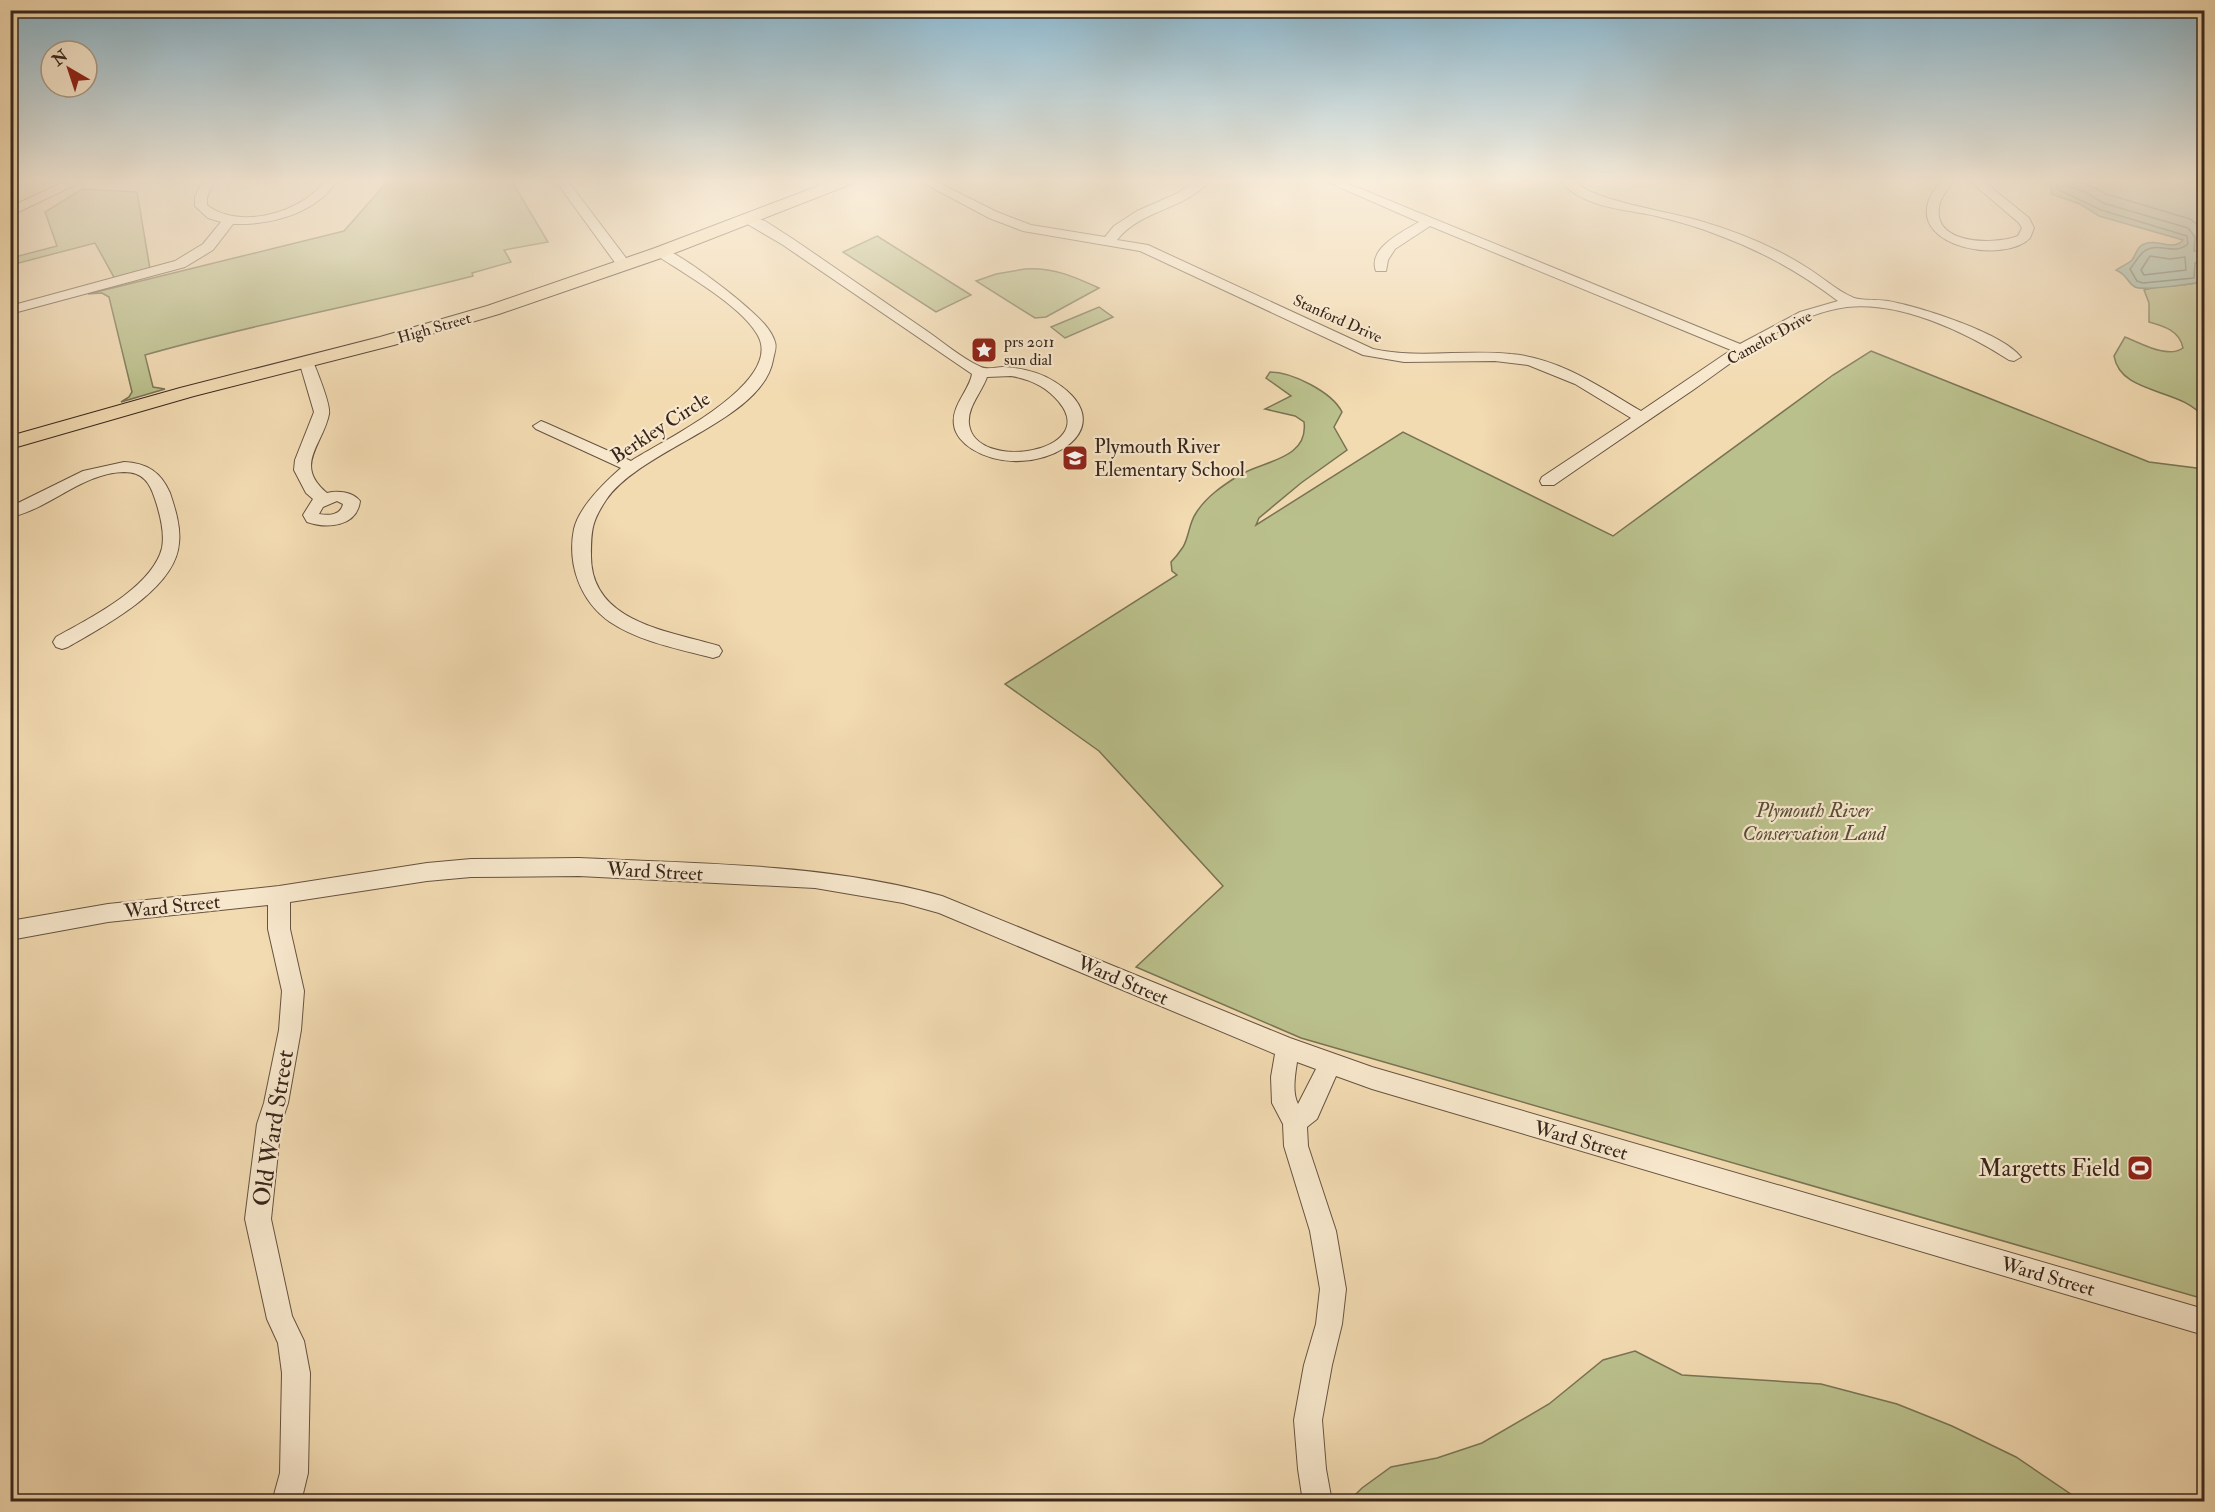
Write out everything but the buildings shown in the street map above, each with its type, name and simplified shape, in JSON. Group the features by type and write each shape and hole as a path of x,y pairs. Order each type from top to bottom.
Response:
{"main road":[{"name":"High Street","path":"10,443 177,395 452,323 665,251"}],"street":[{"path":"10,310 180,264 202,251"},
{"path":"613,251 624,265"},
{"path":"801,251 980,373 1009,370 1042,380 1074,407 1077,415 1074,429 1061,444 1037,456 1001,458 978,448 967,437 960,418 979,383 980,373"},
{"name":"Stanford Drive","path":"1150,251 1368,352 1401,359 1499,357 1527,360 1563,374 1641,418"},
{"path":"1381,268 1380,260 1385,251"},
{"path":"1498,251 1742,350"},
{"path":"1768,251 1806,270 1849,302"},
{"name":"Berkley Circle","path":"661,252 755,320 768,336 770,359 760,381 732,406 631,467 604,492 584,526 579,544 583,576 596,599 606,610 622,621 659,637 713,651"},
{"name":"Camelot Drive","path":"1548,481 1742,350 1819,309 1849,302 1878,303 1905,309 1995,343 2013,357"},
{"path":"306,361 322,412 303,460 302,470 305,479 324,499"},
{"path":"541,426 631,467"},
{"path":"12,511 79,479 116,468 142,470 152,475 161,489 171,540 167,559 144,587 99,621 62,642"},
{"name":"Ward Street","path":"10,931 108,913 279,895 427,872 512,866 579,867 792,878 865,886 942,905 1330,1064 1503,1117 2205,1322"},
{"name":"Old Ward Street","path":"279,895 279,929 293,991 290,1030 276,1103 269,1124 258,1219 280,1319 291,1341 296,1372 294,1473 286,1502"},
{"path":"1287,1048 1283,1077 1284,1103 1295,1121 1296,1146 1323,1231 1333,1289 1329,1324 1318,1365 1308,1420 1312,1469 1318,1502"},
{"path":"1295,1121 1309,1111 1330,1064"}],"green space":[{"path":"40,251 66,251 11,265 11,258"},
{"path":"99,251 147,251 150,269 115,279"},
{"path":"265,251 504,251 511,262 472,273 473,276 145,355 153,387 165,389 121,402 132,392 109,297 102,293 88,294"},
{"path":"900,251 971,295 936,312 843,252"},
{"path":"1025,269 1054,271 1099,288 1046,317 1035,318 976,281 996,274"},
{"path":"2204,281 2204,418 2182,401 2128,378 2119,369 2114,356 2125,337 2162,351 2177,351 2183,348 2175,333 2149,322 2149,303 2144,290"},
{"path":"1099,307 1113,317 1065,338 1051,327"},
{"name":"Plymouth River Conservation Land","path":"1871,351 2149,462 2204,469 2204,1299 1301,1038 1136,967 1223,886 1099,751 1005,684 1177,575 1172,571 1171,562 1183,547 1194,517 1209,497 1238,476 1282,458 1299,444 1304,435 1304,422 1295,416 1265,409 1291,396 1266,378 1270,372 1300,379 1330,397 1342,412 1334,427 1347,450 1301,483 1259,518 1256,525 1403,432 1613,536 1833,375"},
{"path":"1635,1351 1682,1375 1821,1384 1897,1404 1952,1426 2016,1457 2081,1501 1349,1501 1362,1488 1391,1467 1437,1458 1482,1443 1549,1404 1603,1360"}],"water":[{"path":"2138,251 2204,251 2204,265 2199,265 2204,281 2158,288 2135,287 2116,270 2132,260"}],"place":[{"name":"prs 2011 sun dial","path":"984,350"},
{"name":"Plymouth River Elementary School","path":"1075,458"},
{"name":"Margetts Field","path":"2140,1168"}]}
